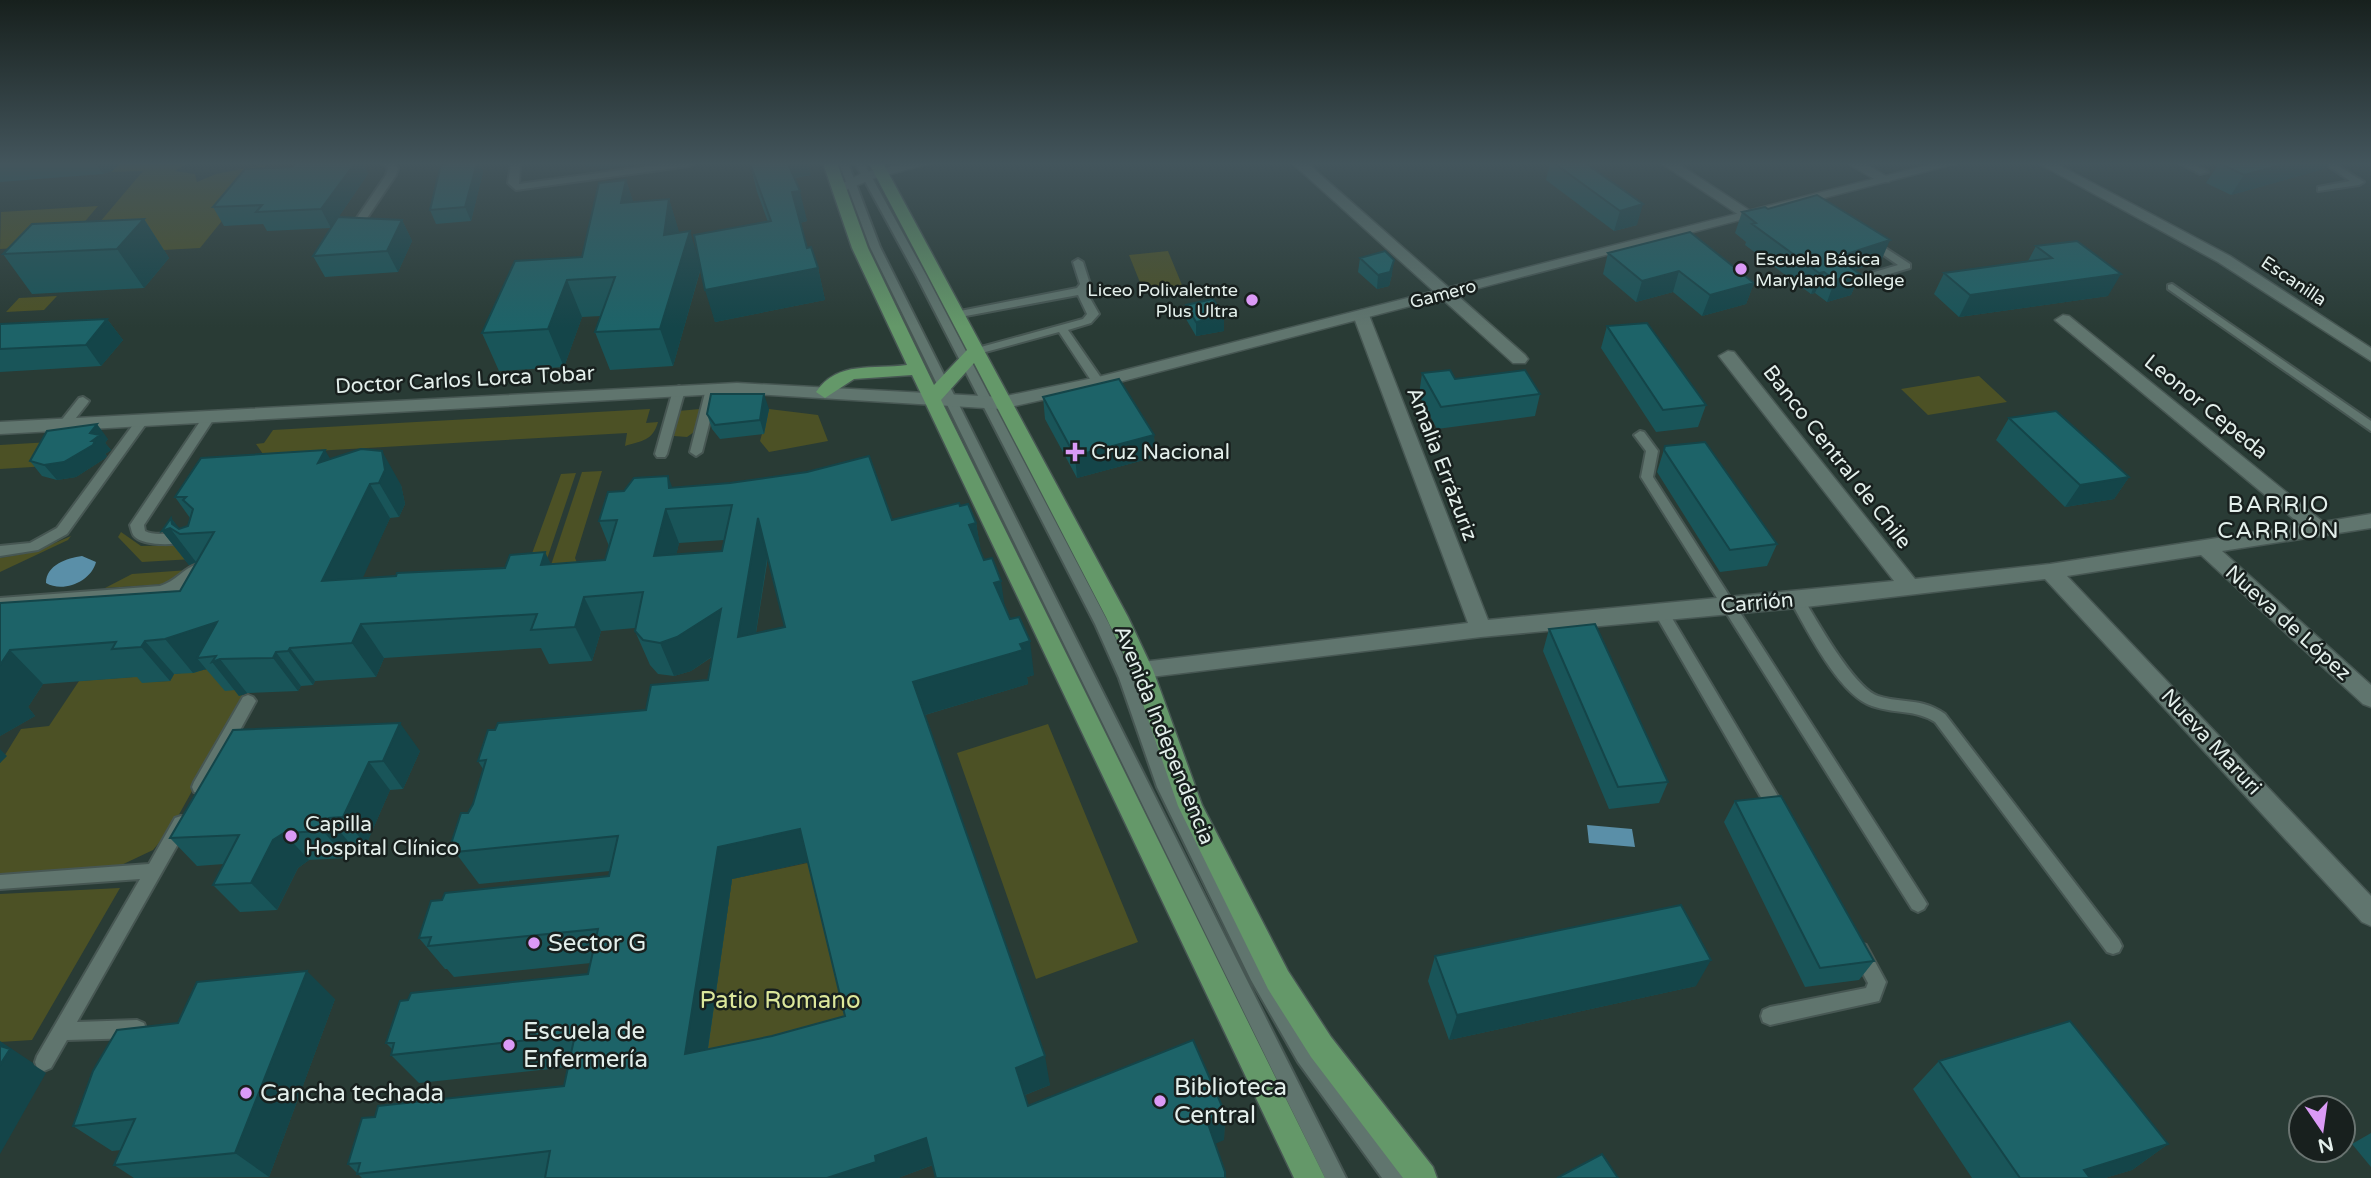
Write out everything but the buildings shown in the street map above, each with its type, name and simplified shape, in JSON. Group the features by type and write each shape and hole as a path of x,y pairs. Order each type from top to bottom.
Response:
{"main road":[{"path":"853,218 860,248 918,368 943,396 1310,1178"},
{"name":"Avenida Independencia","path":"898,218 955,315 970,358 1088,562 1142,670 1190,806 1278,980 1321,1046 1422,1178"},
{"path":"943,396 970,358"},
{"path":"825,392 833,381 843,375 898,374 918,368"}],"street":[{"path":"1362,218 1448,292 1519,359"},
{"name":"Gamero","path":"943,396 994,403 1098,382 1732,218"},
{"name":"Escanilla","path":"2149,218 2224,258 2371,356"},
{"name":"Amalia Errázuriz","path":"1361,315 1481,629"},
{"name":"Leonor Cepeda","path":"2063,320 2319,529"},
{"name":"Banco Central de Chile","path":"1728,356 1910,587"},
{"name":"Doctor Carlos Lorca Tobar","path":"0,428 679,390 943,396"},
{"name":"Carrión","path":"1142,670 1481,629 1910,587 2050,570 2371,521"},
{"name":"Nueva de López","path":"2205,547 2371,698"},
{"name":"Nueva Maruri","path":"2050,570 2371,914"}],"lane":[{"path":"353,231 362,218"},
{"path":"861,218 943,396 1336,1178"},
{"path":"895,218 970,358 1087,321 1093,314 1081,291"},
{"path":"1857,232 1906,266 1865,278"},
{"path":"955,315 1081,291 1086,284 1085,275 1078,262"},
{"path":"2172,286 2371,427"},
{"path":"1062,329 1098,382"},
{"path":"696,452 712,389"},
{"path":"661,454 679,390"},
{"path":"64,425 83,401"},
{"path":"994,403 1115,650 1165,787 1256,974 1305,1056 1394,1178"},
{"path":"200,538 149,539 137,530 170,474 209,417"},
{"path":"0,551 33,547 54,538 142,421"},
{"path":"1640,435 1652,451 1647,477 1918,904"},
{"path":"0,603 161,591 179,585 197,569"},
{"path":"1797,600 1858,691 1876,701 1922,706 1940,718 2113,946"},
{"path":"1661,612 1790,831"},
{"path":"44,1062 248,701"},
{"path":"0,882 153,871"},
{"path":"1770,1016 1873,995 1877,982 1850,934"},
{"path":"61,1031 137,1028"}],"green space":[{"path":"1,218 88,218 65,245 0,249"},
{"path":"103,218 224,218 200,248 72,255"},
{"path":"1168,251 1182,285 1143,290 1129,255"},
{"path":"57,296 44,310 6,312 19,298"},
{"path":"1979,376 2007,402 1928,415 1901,389"},
{"path":"650,409 646,423 658,422 653,433 646,439 625,446 627,433 263,454 256,444 264,443 273,430"},
{"path":"700,409 694,432 687,437 674,436 678,411"},
{"path":"769,409 818,415 828,441 769,452 760,441"},
{"path":"84,440 48,466 0,469 0,445"},
{"path":"602,471 575,558 578,565 551,565 582,472"},
{"path":"576,473 545,565 526,570 561,474"},
{"path":"121,532 141,546 190,545 193,559 142,562 118,537"},
{"path":"71,536 68,540 0,572 0,558 34,552"},
{"path":"189,570 166,584 105,588 132,574"},
{"path":"217,668 243,690 240,695 245,696 172,827 153,850 115,868 13,878 0,874 0,763 21,729 49,726 79,681 146,676 143,682 170,681 174,674"},
{"path":"1048,724 1138,942 1036,979 957,753"},
{"name":"Patio Romano","path":"812,862 857,1045 701,1096 732,879"},
{"path":"120,888 32,1040 0,1042 0,894"}],"water":[{"path":"82,556 96,562 82,580 60,587 46,583 53,567"},
{"path":"1587,825 1632,829 1635,847 1589,843"}],"place":[{"name":"Escuela Básica Maryland College","path":"1741,269"},
{"name":"Liceo Polivaletnte Plus Ultra","path":"1252,300"},
{"name":"Cruz Nacional","path":"1075,452"},
{"name":"Capilla Hospital Clínico","path":"291,836"},
{"name":"Sector G","path":"534,943"},
{"name":"Escuela de Enfermería","path":"509,1045"},
{"name":"Cancha techada","path":"246,1093"},
{"name":"Biblioteca Central","path":"1160,1101"}],"district":[{"name":"BARRIO CARRIÓN","path":"2279,518"}]}
